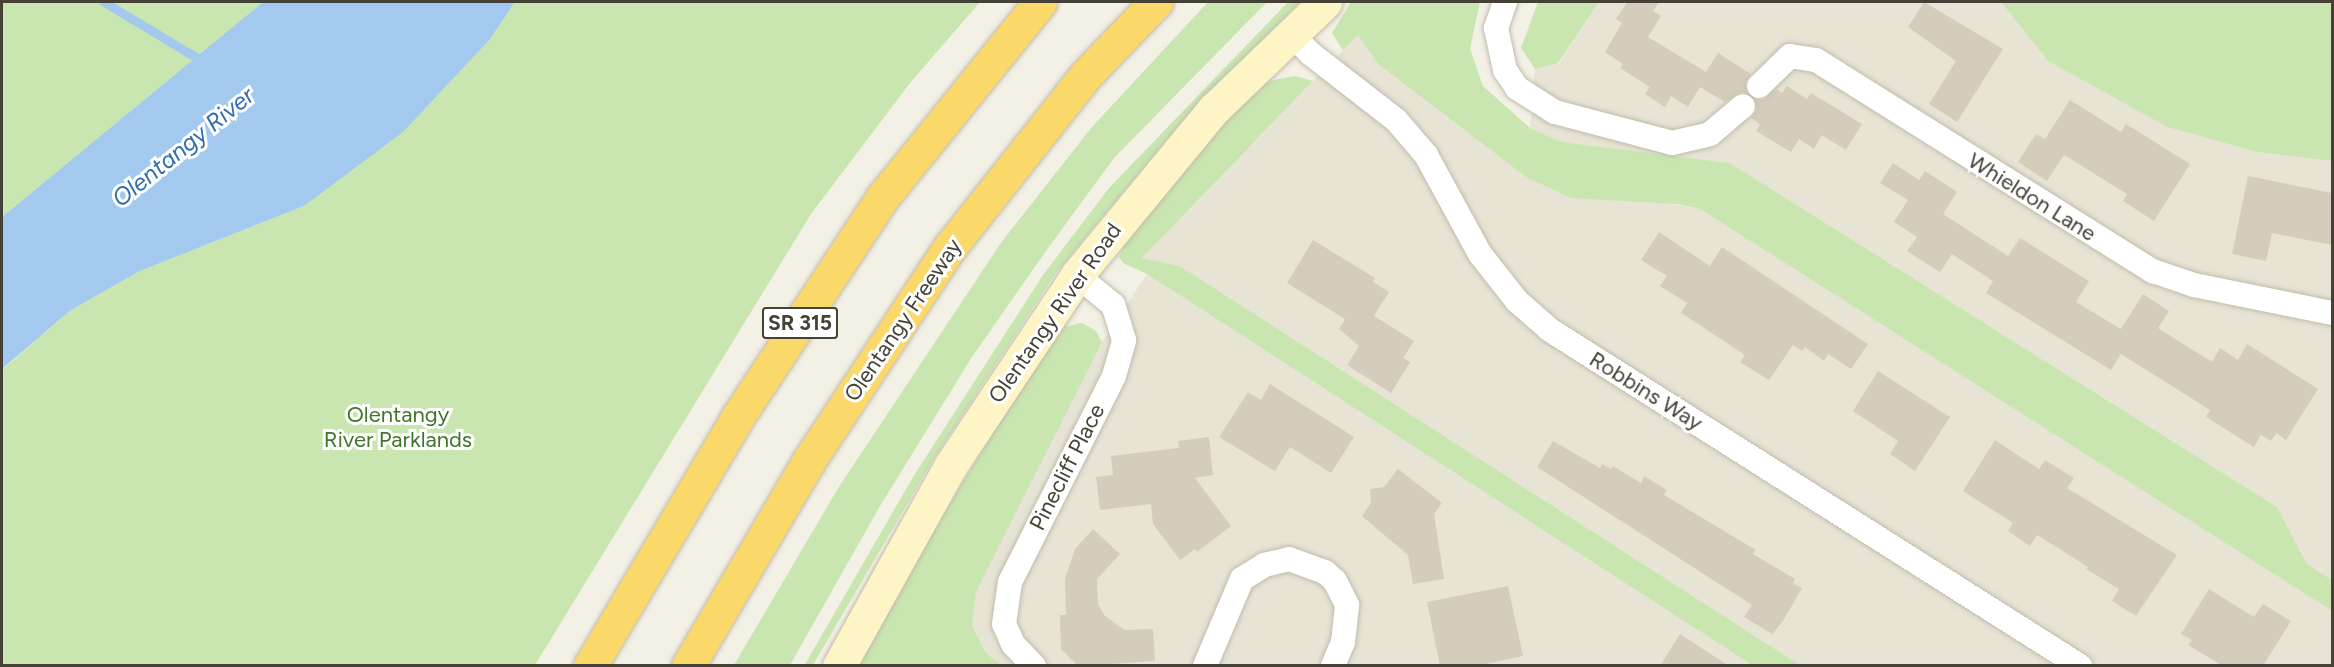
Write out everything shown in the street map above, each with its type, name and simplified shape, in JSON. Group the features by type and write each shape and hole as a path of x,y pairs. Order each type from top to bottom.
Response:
{"highway":[{"name":"SR 315","path":"590,666 736,418 882,198 1040,2"},
{"name":"Olentangy Freeway","path":"688,666 808,462 950,247 1085,76 1156,2"}],"main road":[{"name":"Olentangy River Road","path":"839,666 951,465 1077,275 1214,109 1290,33 1325,2"}],"street":[{"path":"1505,2 1496,28 1505,70 1517,88 1555,112 1672,143 1710,134 1743,105"},
{"name":"Robbins Way","path":"1290,33 1311,54 1396,120 1426,155 1480,254 1517,301 1550,330 2080,666"},
{"name":"Whieldon Lane","path":"1759,86 1790,56 1816,60 2152,271 2194,285 2332,313"},
{"name":"Pinecliff Place","path":"1034,666 1013,644 1004,624 1010,582 1114,376 1124,340 1113,305 1077,275"},
{"path":"1205,666 1242,579 1264,565 1289,559 1325,572 1335,581 1347,604 1343,642 1334,666"}],"shaded area":[{"path":"1599,2 2001,2 2048,61 2167,127 2257,152 2332,161 2332,580 2307,564 2277,507 1730,163 1562,142 1530,128 1535,69 1559,63"},
{"path":"1358,35 1378,64 1526,177 1700,209 2332,611 2332,665 1800,665 1180,266 1142,258"},
{"path":"1147,274 1752,665 1001,665 986,653 972,624 976,592 1096,351"}],"green space":[{"path":"2,2 263,2 2,217"},
{"name":"Olentangy River Parklands","path":"515,2 980,2 910,83 811,214 535,665 2,665 2,370 71,310 140,271 304,206 490,39"},
{"path":"1208,2 1267,2 1114,158 1046,251 972,357 880,506 790,665 734,665 840,485 1003,240 1092,127"},
{"path":"1288,2 1300,2 1184,119 1055,274 931,463 813,665 804,666 913,477 1043,275 1109,188"},
{"path":"1351,2 1480,2 1470,49 1483,86 1530,128 1562,142 1730,163 2277,507 2307,564 2332,580 2332,611 1700,209 1677,204 1571,198 1526,177 1378,64 1358,35 1343,50 1332,33"},
{"path":"1538,2 1599,2 1558,63 1535,69 1521,48"},
{"path":"2001,2 2332,2 2332,161 2257,152 2167,127 2048,61"},
{"path":"1295,76 1313,81 1142,258 1180,266 1800,665 1752,665 1147,274 1123,263 1119,257 1129,234 1247,97 1264,82"},
{"path":"1082,323 1095,330 1102,342 976,592 972,625 986,653 1001,665 851,666 1033,367 1064,327"}],"water":[{"name":"Olentangy River","path":"263,2 515,2 490,39 403,132 304,206 140,271 71,310 2,369 2,217"}],"building":[{"path":"1627,2 1659,2 1653,11 1661,16 1648,37 1706,72 1718,53 1751,74 1745,83 1747,92 1740,92 1725,102 1700,87 1688,107 1671,96 1665,107 1645,94 1650,87 1620,68 1623,64 1605,52 1622,23 1616,19"},
{"path":"1924,2 2003,49 1957,122 1929,104 1956,61 1908,27"},
{"path":"1787,86 1807,99 1811,93 1862,124 1846,150 1822,135 1814,149 1799,139 1791,152 1756,131 1760,124 1751,118 1757,110 1755,100 1763,100 1776,89 1782,93"},
{"path":"2070,100 2121,132 2126,124 2190,164 2154,221 2123,201 2127,194 2064,155 2047,181 2018,162 2036,134 2045,139"},
{"path":"1893,163 1919,180 1925,171 1957,192 1943,214 2008,256 2020,238 2089,281 2076,302 2121,329 2143,294 2169,311 2158,328 2212,362 2220,348 2238,360 2247,344 2318,389 2286,440 2276,433 2271,441 2261,435 2254,447 2206,417 2210,410 2121,354 2111,370 1986,293 1993,281 1952,254 1940,272 1907,251 1917,237 1894,222 1908,200 1880,183"},
{"path":"2248,176 2332,193 2332,245 2272,233 2266,261 2232,254"},
{"path":"1659,232 1710,266 1722,247 1868,344 1851,369 1828,354 1824,361 1805,347 1802,351 1793,345 1769,380 1740,362 1745,355 1681,313 1687,303 1660,286 1667,276 1641,260"},
{"path":"1313,240 1375,278 1373,282 1389,292 1374,316 1414,341 1403,358 1410,362 1391,393 1347,365 1359,346 1339,329 1345,319 1287,283"},
{"path":"1878,371 1950,417 1915,471 1890,454 1898,441 1853,411"},
{"path":"1270,384 1354,437 1331,473 1290,447 1275,471 1219,437 1248,392 1261,400"},
{"path":"1209,437 1213,475 1195,478 1231,526 1197,552 1195,549 1180,560 1153,524 1151,504 1100,510 1096,477 1113,475 1111,456 1179,448 1178,441"},
{"path":"1995,440 2039,469 2045,460 2074,478 2067,488 2177,555 2136,616 2112,601 2119,589 2037,535 2030,546 2008,531 2013,523 1963,491"},
{"path":"1553,441 1600,468 1602,464 1611,469 1613,466 1641,483 1644,476 1667,490 1664,495 1756,550 1753,554 1795,579 1793,583 1802,588 1783,621 1772,634 1744,617 1752,605 1537,467"},
{"path":"1398,469 1442,503 1434,514 1444,579 1413,584 1408,555 1362,516 1371,503 1370,489 1384,487"},
{"path":"1093,529 1120,554 1097,579 1098,604 1104,615 1124,630 1153,629 1155,661 1078,666 1061,649 1060,615 1066,615 1065,579 1075,549"},
{"path":"1508,586 1523,656 1477,666 1440,666 1427,602"},
{"path":"2209,589 2254,617 2263,604 2291,621 2263,666 2223,666 2188,645 2192,640 2181,634"},
{"path":"1680,634 1729,666 1660,666"}],"waterway":[{"path":"104,2 207,64"}]}
